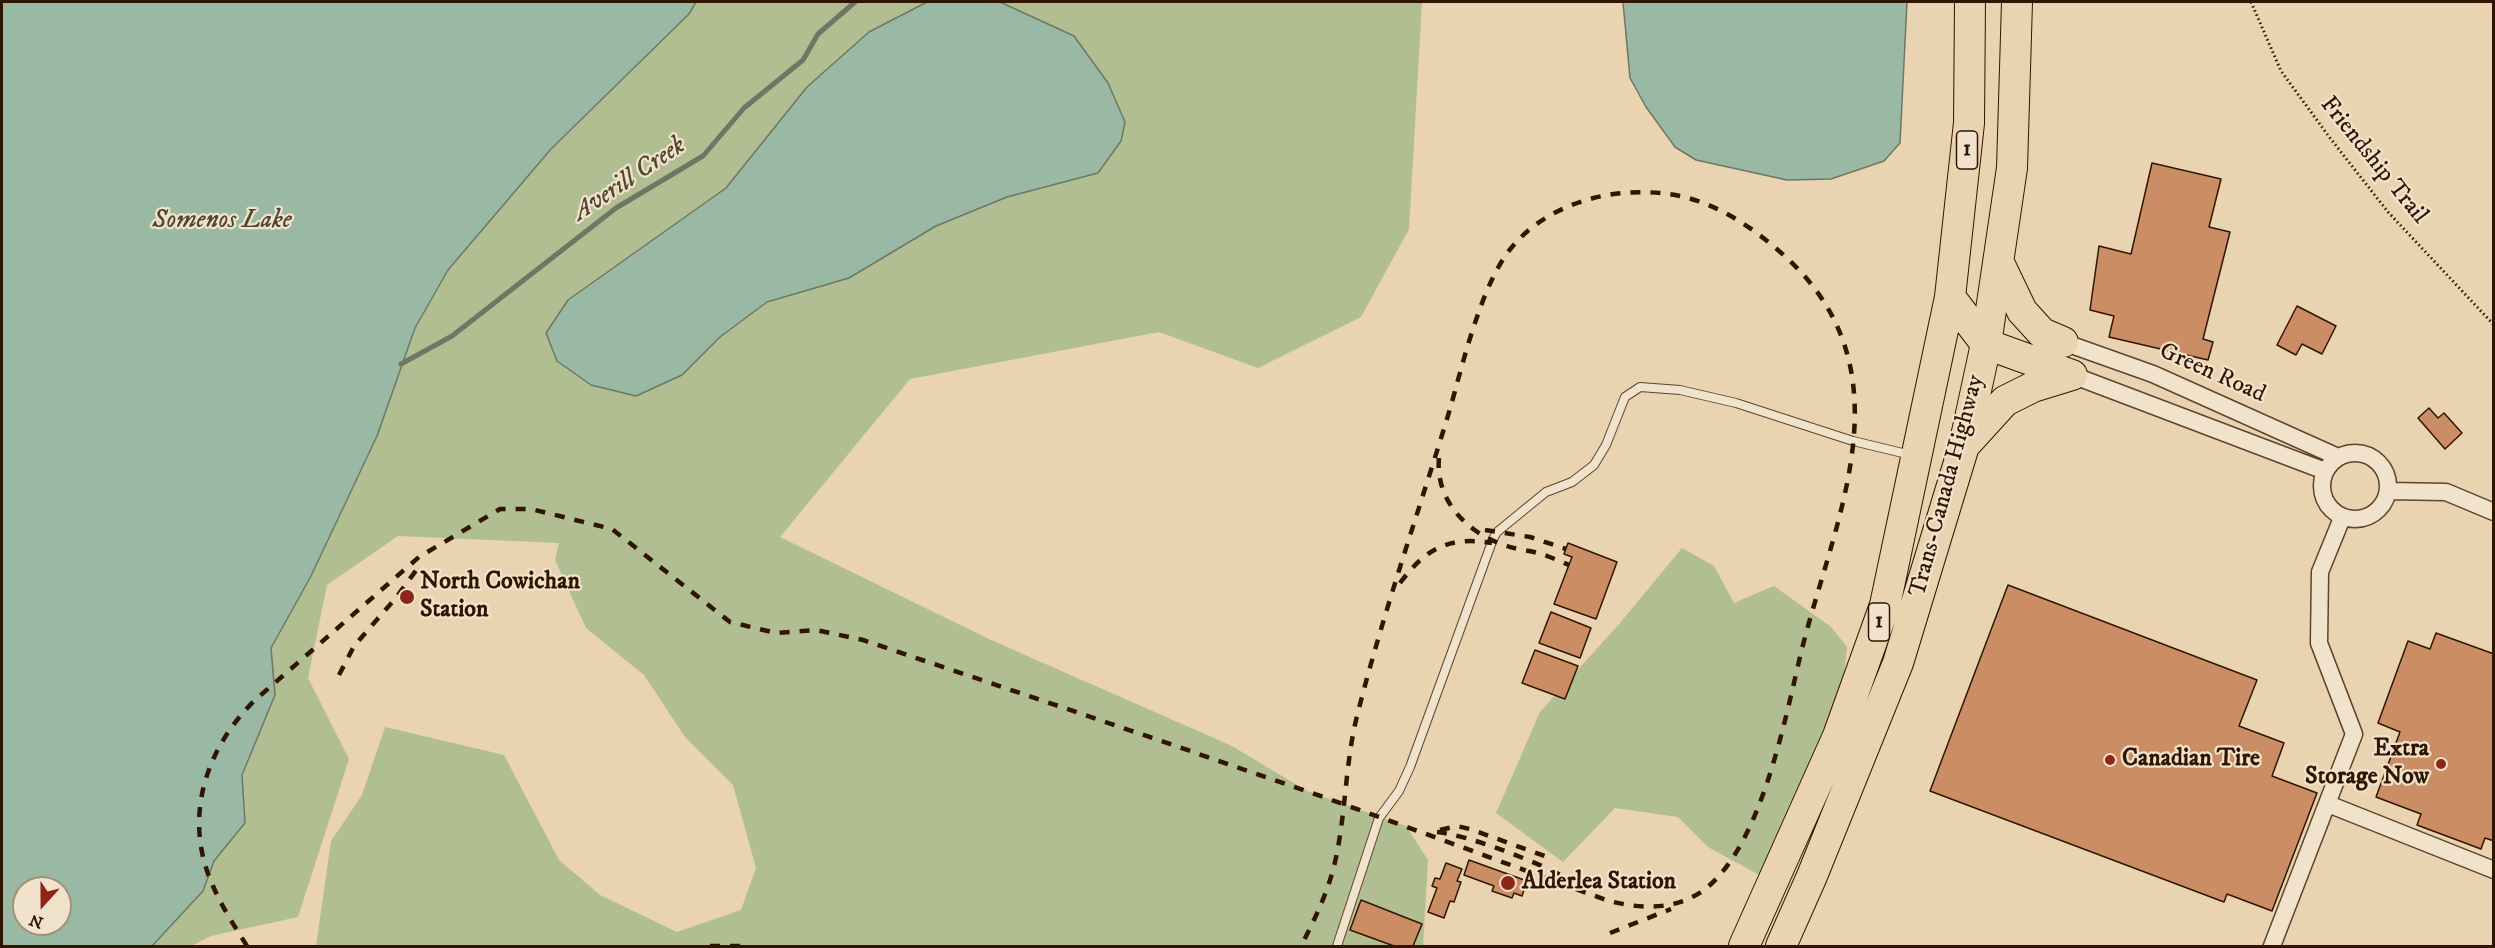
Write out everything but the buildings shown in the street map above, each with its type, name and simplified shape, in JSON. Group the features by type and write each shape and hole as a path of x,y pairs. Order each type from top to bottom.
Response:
{"highway":[{"name":"Trans-Canada Highway","path":"1744,946 1838,736 1885,605 1950,297 1969,123 1970,2"},
{"name":"Trans-Canada Highway","path":"1781,946 1812,876 1898,663 1964,446 1986,344 2012,168 2017,2"},
{"path":"1999,263 2022,311 2042,333 2063,342"},
{"path":"1950,297 1986,344 2072,375"},
{"path":"1964,446 2005,401 2033,387 2072,375"}],"street":[{"name":"Green Road","path":"2063,342 2153,374 2338,457"},
{"name":"Green Road","path":"2072,375 2325,471"},
{"path":"2356,453 2374,458 2386,473 2388,491 2380,509 2362,519 2342,518 2328,506 2321,489 2325,471 2338,457 2356,453"},
{"path":"2388,491 2446,492 2493,512"},
{"path":"2272,946 2354,734 2319,643 2320,572 2342,518"},
{"path":"2328,804 2493,870"}],"lane":[{"path":"1337,946 1379,818 1399,791 1410,767 1493,539 1497,532 1546,492 1572,482 1594,465 1606,445 1625,397 1640,387 1680,390 1736,403 1853,441 1917,457"}],"path":[{"name":"Friendship Trail","path":"2251,2 2281,70 2330,138 2388,212 2493,325"}],"shaded area":[{"path":"696,2 1422,2 1409,229 1361,317 1258,368 1159,332 910,379 780,537 991,640 1232,746 1307,791 1406,826 1428,860 1423,946 316,946 331,841 362,795 385,727 504,755 559,860 600,895 677,932 741,910 756,868 733,785 685,737 644,675 586,628 555,560 559,543 398,536 327,585 308,678 349,759 298,917 211,936 191,946 152,946 203,891 214,861 245,823 242,775 275,695 270,648 311,576 377,436 415,328 448,270 551,149 689,14"},
{"path":"1682,548 1714,566 1734,603 1774,586 1831,627 1847,647 1842,691 1759,875 1708,847 1678,817 1615,808 1563,862 1496,813 1540,712 1620,623"}],"water":[{"name":"Somenos Lake","path":"2,2 696,2 689,14 551,149 448,270 415,328 377,436 311,576 271,648 275,695 242,775 245,823 214,861 203,891 152,946 2,946"},
{"path":"927,2 1000,2 1074,36 1108,83 1125,122 1121,141 1098,173 1007,197 936,226 849,278 767,302 720,337 682,375 636,396 591,385 557,361 546,333 568,300 726,188 807,87 869,32"},
{"path":"1623,2 1907,2 1900,143 1884,161 1831,179 1787,180 1696,160 1675,147 1646,107 1630,78"}],"waterway":[{"name":"Averill Creek","path":"401,364 452,336 616,208 703,156 744,108 803,60 818,34 855,2"}],"railway":[{"path":"247,946 213,886 204,861 200,836 200,812 204,788 211,764 222,742 254,701 419,557 500,509 531,509 612,529 730,622 776,633 816,630 863,640 1288,785 1333,801 1379,817 1606,900 1647,907 1674,904 1699,894 1728,864 1744,839 1757,810 1778,746 1843,503 1852,452 1855,401 1847,352 1826,305 1789,260 1739,221 1711,206 1680,196 1634,192 1611,194 1588,199 1546,218 1528,231 1501,262 1491,281 1467,347 1450,409 1378,639 1353,734 1348,771 1346,789 1344,807 1335,862 1321,905 1301,946"},
{"path":"1439,458 1442,488 1448,502 1467,524 1493,541 1534,552 1569,565"},
{"path":"1485,530 1530,537 1566,549"},
{"path":"1400,583 1419,561 1440,547 1463,541 1492,543"},
{"path":"339,675 354,646 395,599 420,565"},
{"path":"1440,830 1457,826 1470,829 1550,858"},
{"path":"1437,832 1466,838 1503,850 1566,878"},
{"path":"1610,933 1671,909"},
{"path":"710,946 742,946"}],"place":[{"name":"North Cowichan Station","path":"407,597"},
{"name":"Canadian Tire","path":"2110,760"},
{"name":"Extra Storage Now","path":"2441,764"},
{"name":"Alderlea Station","path":"1508,883"}]}
